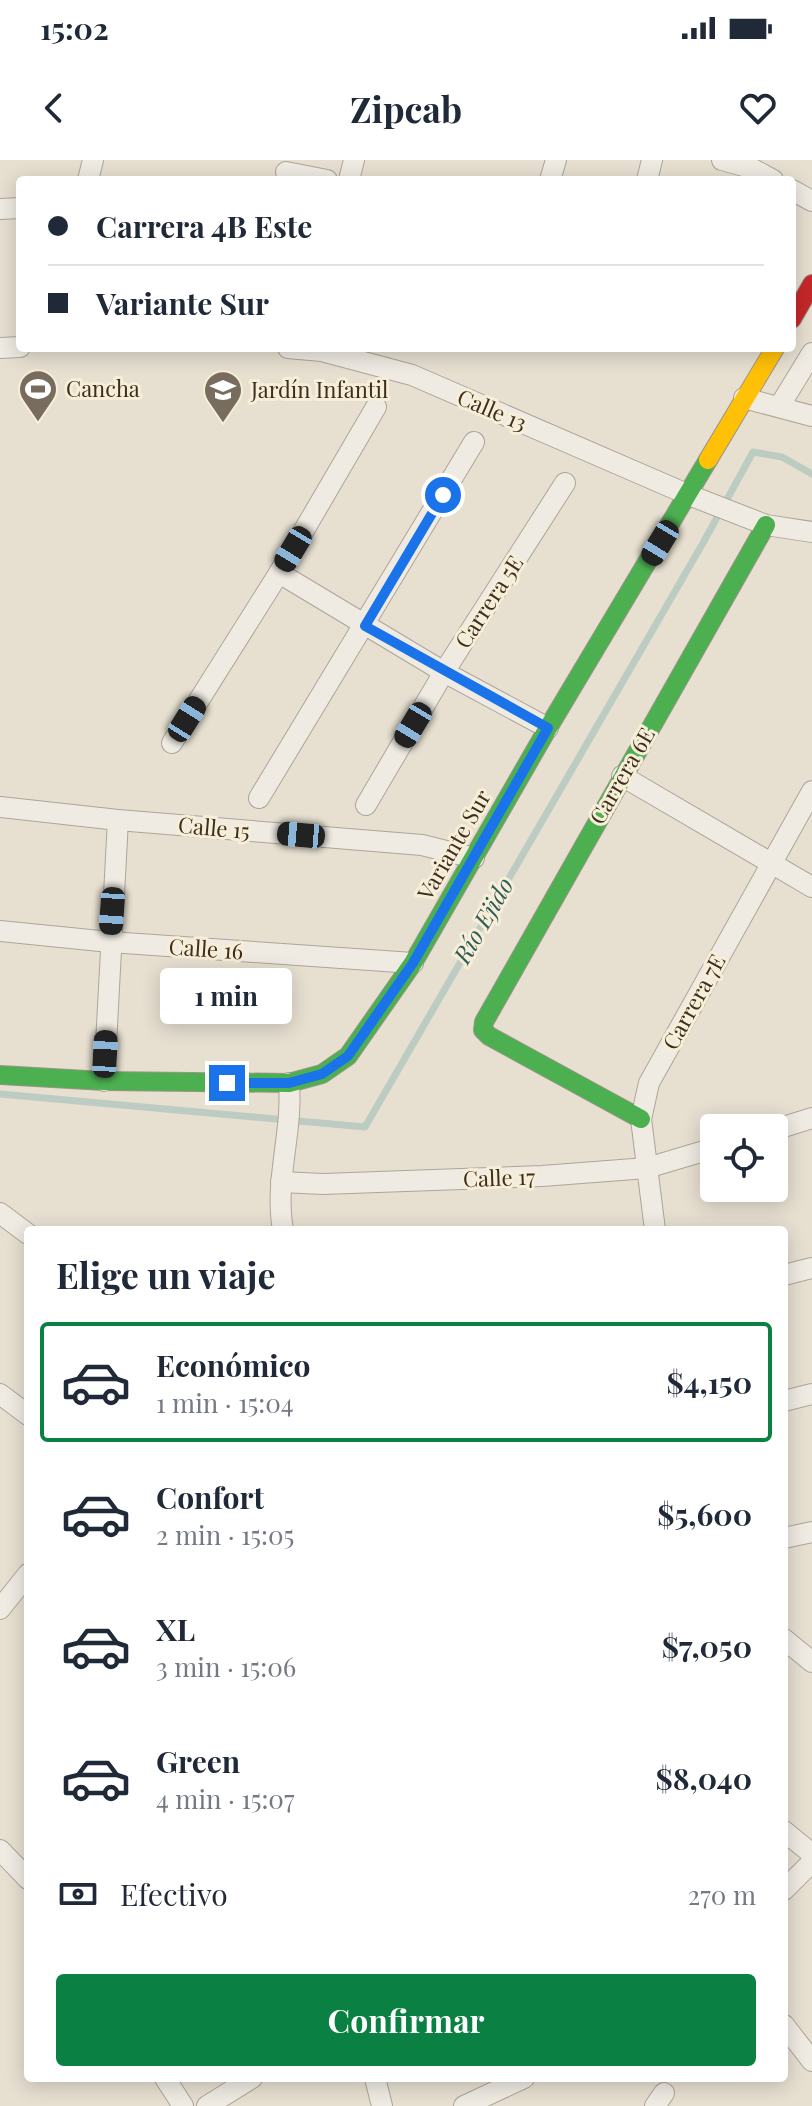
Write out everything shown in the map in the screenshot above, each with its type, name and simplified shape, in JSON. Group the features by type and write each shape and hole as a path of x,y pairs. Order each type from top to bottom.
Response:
{"main road":[{"path":"796,312 812,284"},
{"name":"Variante Sur","path":"0,1075 104,1081 289,1083 322,1074 348,1056 413,963 548,728 699,498 744,398 773,352"},
{"name":"Carrera 6E","path":"641,1119 489,1036 483,1030 484,1022 766,525"}],"street":[{"path":"722,160 752,169"},
{"path":"286,172 306,176"},
{"name":"Calle 13","path":"326,352 412,375 766,525 812,532"},
{"path":"779,407 812,353"},
{"path":"744,398 812,416"},
{"path":"172,743 279,573 376,407"},
{"path":"259,798 474,442"},
{"name":"Carrera 5E","path":"366,805 444,672 565,483"},
{"path":"279,573 444,672 548,728"},
{"path":"622,776 812,887"},
{"name":"Carrera 7E","path":"654,1226 641,1119 649,1083 812,791"},
{"name":"Calle 15","path":"0,807 422,845 474,858"},
{"path":"104,1081 118,820"},
{"name":"Calle 16","path":"0,931 110,942 413,963"},
{"path":"282,1226 279,1207 291,1107 289,1083"},
{"path":"788,1126 812,1118"},
{"name":"Calle 17","path":"281,1182 339,1184 542,1176 647,1168 700,1152"},
{"path":"0,1213 24,1231"},
{"path":"788,1274 812,1268"},
{"path":"0,1394 24,1412"},
{"path":"788,1400 812,1394"},
{"path":"788,1537 812,1532"},
{"path":"0,1609 24,1579"},
{"path":"788,1642 812,1662"},
{"path":"788,1834 812,1854"},
{"path":"0,1850 24,1866"},
{"path":"788,1886 812,1862"},
{"path":"788,2030 812,2061"},
{"path":"168,2082 183,2106"},
{"path":"207,2106 246,2082"},
{"path":"376,2082 382,2106"},
{"path":"464,2106 515,2082"}],"waterway":[{"name":"Río Ejido","path":"0,1094 365,1127 753,452 782,457 812,474"}],"traffic: fast":[{"path":"0,1075 104,1081 289,1083 322,1074 348,1056 413,963 548,728 708,460"},
{"path":"641,1119 489,1036 483,1030 484,1022 766,525"}],"traffic: slow":[{"path":"708,460 773,352"}],"traffic: jam":[{"path":"796,312 812,284"}],"place":[{"name":"Cancha","path":"38,423"},
{"name":"Jardín Infantil","path":"223,424"}],"route":[{"path":"227,1083 289,1083 322,1074 348,1056 413,963 548,728 365,626 443,495"}]}
